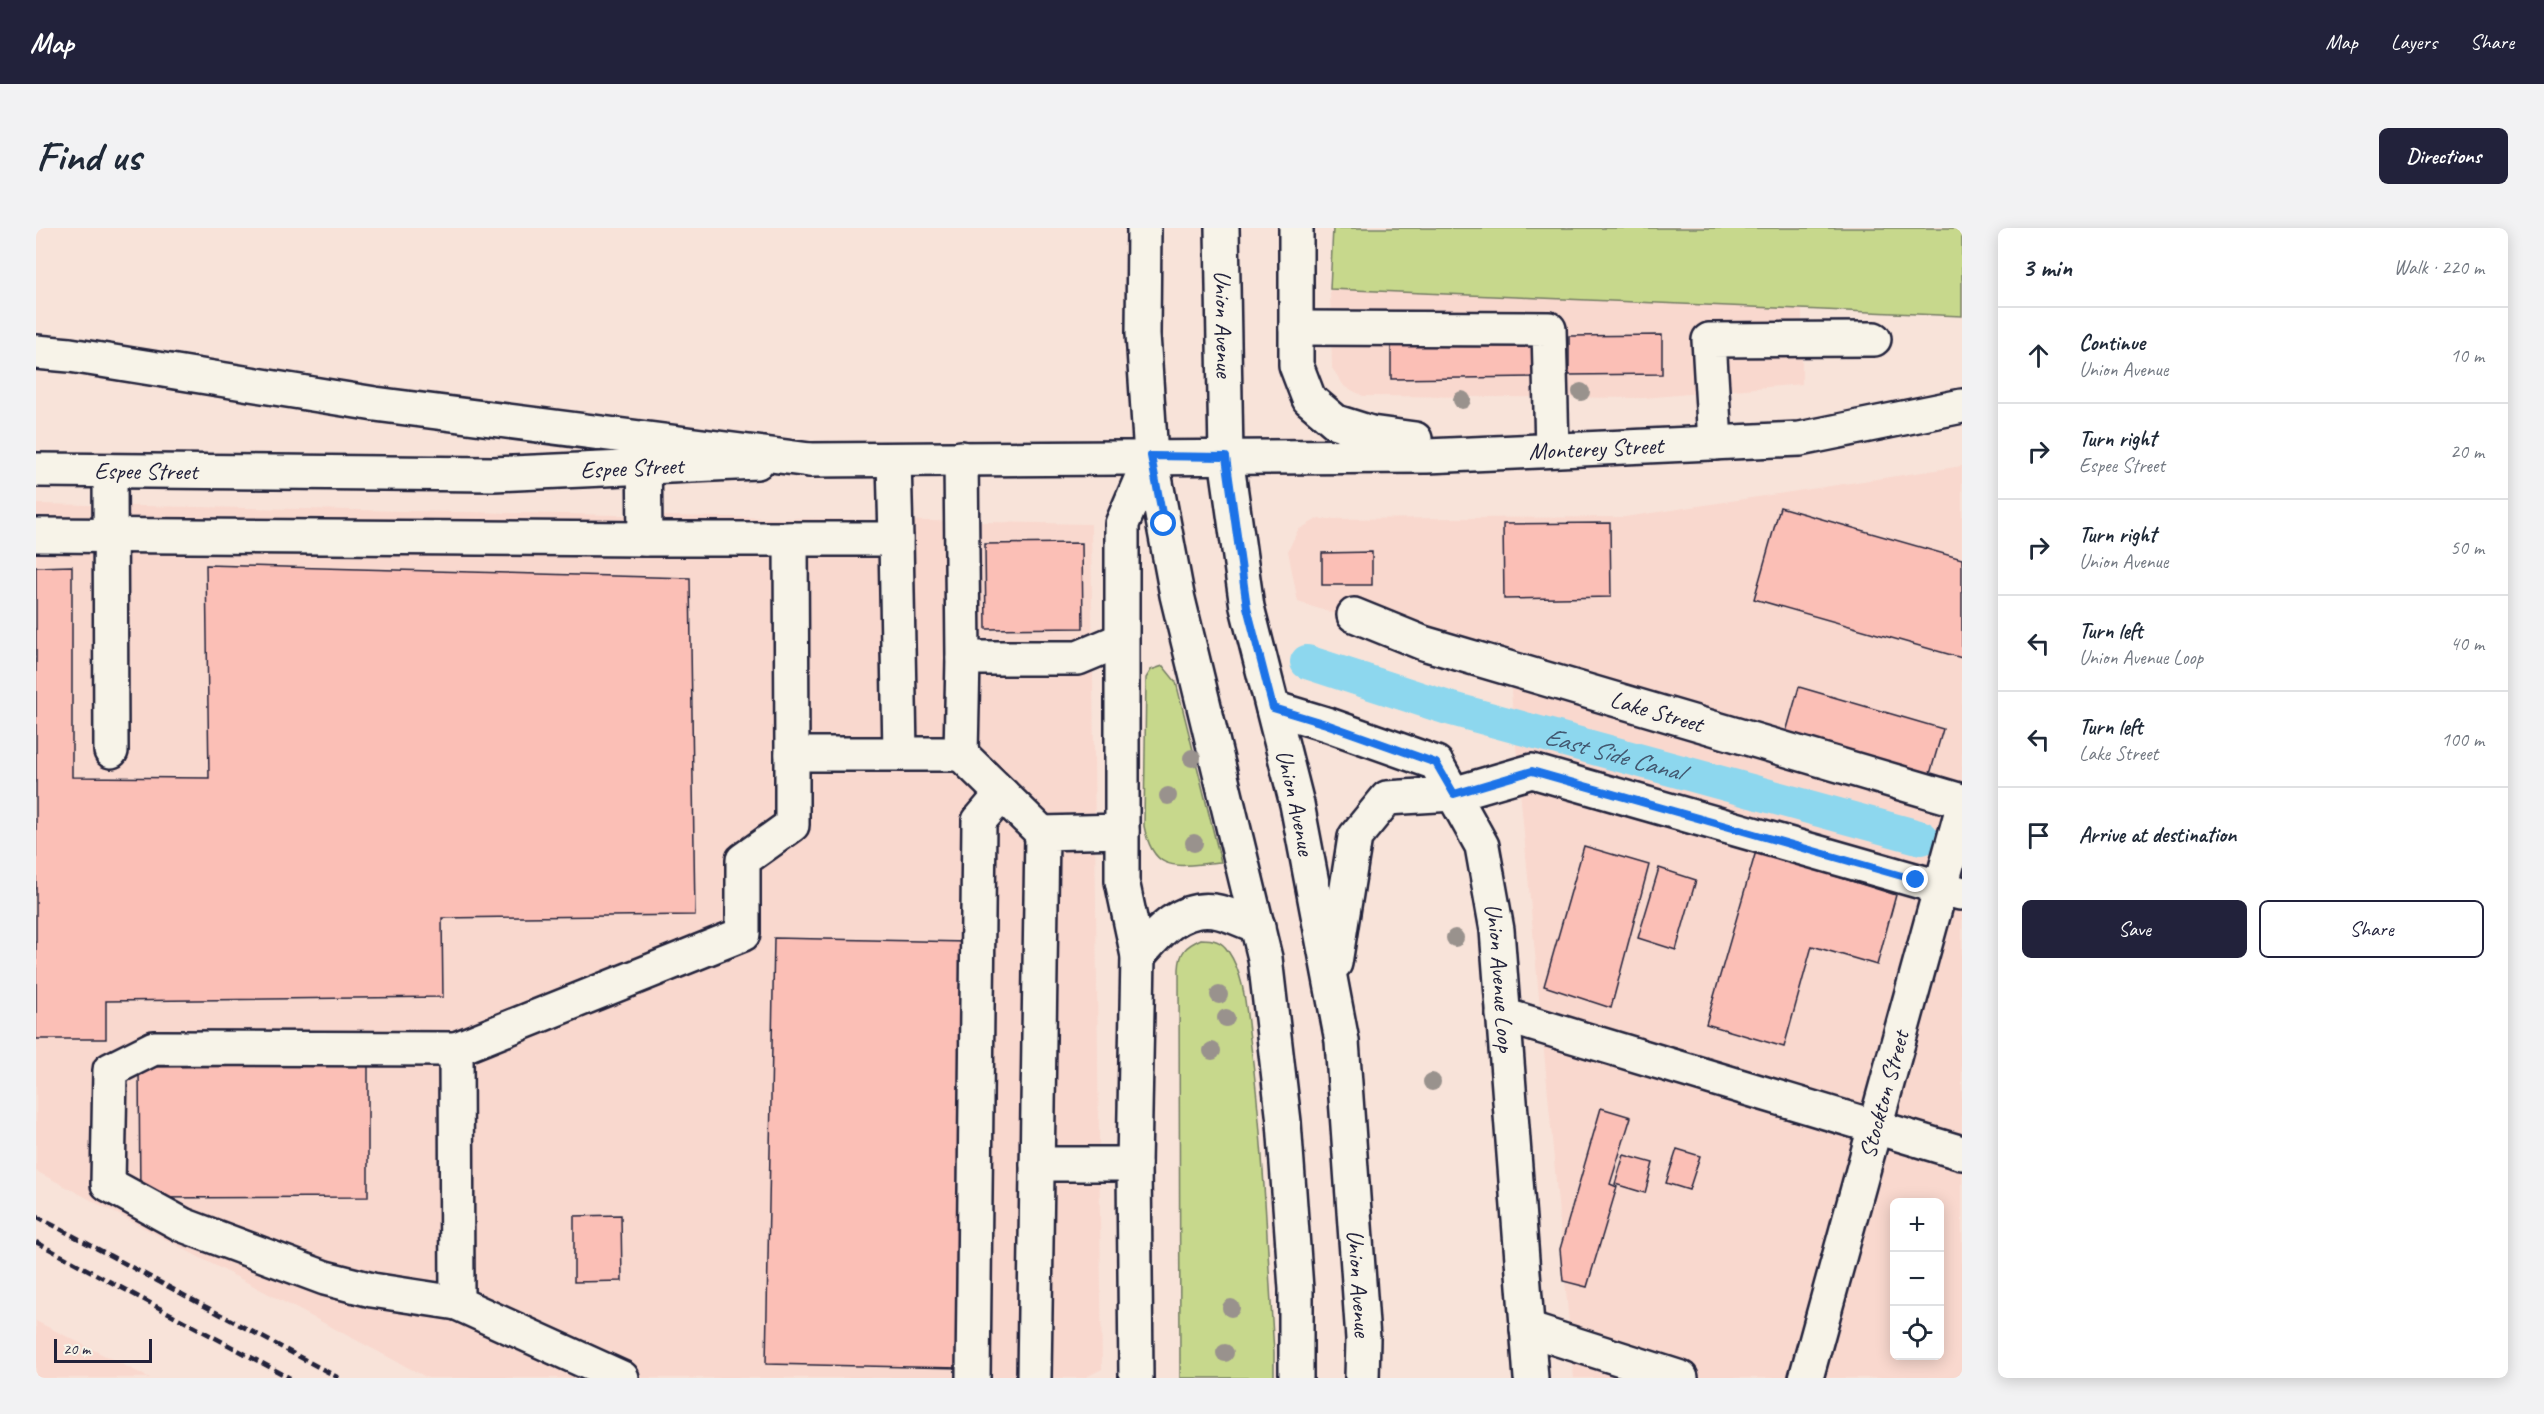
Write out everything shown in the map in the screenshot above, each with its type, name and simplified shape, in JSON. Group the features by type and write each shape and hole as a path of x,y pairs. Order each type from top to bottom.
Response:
{"main road":[{"path":"1144,228 1143,334 1151,456 1178,595 1265,958 1284,1122 1296,1289 1296,1378"},
{"name":"Union Avenue","path":"1222,228 1223,397 1226,457 1247,607 1297,804 1342,1041 1363,1339 1362,1378"},
{"path":"1296,228 1296,365 1309,399 1336,422 1371,433 1504,452"},
{"path":"1296,328 1549,329 1552,450"},
{"path":"1715,443 1709,340 1874,339"},
{"path":"36,352 70,355 375,405 644,453 810,460 1226,457"},
{"name":"Monterey Street","path":"1226,457 1427,456 1800,439 1962,406"},
{"path":"644,453 645,539"},
{"name":"Espee Street","path":"36,471 493,474 644,453"},
{"path":"1136,1378 1134,1164 1138,956 1122,881 1122,524 1151,456"},
{"path":"961,458 963,658 961,754"},
{"path":"894,460 900,753"},
{"path":"110,471 111,751"},
{"path":"36,535 896,539"},
{"path":"622,1378 457,1303 372,1290 325,1278 183,1225 108,1184 110,1071 154,1048 456,1049 742,934 742,860 792,825 790,539"},
{"name":"Lake Street","path":"1354,615 1423,643 1962,801"},
{"path":"963,658 1078,658 1121,640"},
{"name":"Union Avenue Loop","path":"1273,708 1436,763 1482,846 1497,930 1530,1378"},
{"path":"792,754 961,754 1042,833 1122,831"},
{"path":"1332,985 1355,837 1387,798 1454,794 1532,771 1951,890"},
{"path":"973,1378 978,821 1002,794"},
{"name":"Stockton Street","path":"1806,1378 1875,1127 1951,890 1962,810"},
{"path":"1034,1378 1042,833"},
{"path":"1138,956 1160,930 1186,912 1214,911 1258,926"},
{"path":"1503,1015 1962,1153"},
{"path":"456,1049 457,1303"},
{"path":"1037,1164 1134,1164"},
{"path":"1527,1329 1682,1378"}],"shaded area":[{"path":"1330,289 1802,309 1802,384 1644,398 1363,396 1344,386 1332,368"},
{"path":"1962,466 1962,1378 1574,1378 1509,670 1298,602 1288,551 1298,530 1317,519 1625,517"},
{"path":"36,504 1091,524 1102,1369 1084,1378 428,1378 36,1171"},
{"path":"36,1321 150,1378 36,1378"}],"green space":[{"path":"1333,228 1962,228 1962,316 1330,289"},
{"path":"1163,666 1176,682 1221,862 1171,864 1162,861 1154,854 1148,842 1144,826 1146,678 1151,670"},
{"path":"1201,939 1217,941 1226,948 1238,971 1244,994 1262,1156 1274,1378 1180,1378 1179,969 1185,950"}],"building":[{"path":"1662,335 1662,374 1569,375 1569,336"},
{"path":"1534,340 1535,377 1391,379 1391,342"},
{"path":"1780,507 1962,559 1962,658 1754,599"},
{"path":"1610,523 1611,597 1504,599 1503,524"},
{"path":"1082,543 1083,628 986,629 985,544"},
{"path":"1372,552 1372,585 1322,585 1322,553"},
{"path":"206,565 690,578 695,915 442,918 443,997 106,1001 106,1039 36,1039 36,567 72,566 72,777 209,778"},
{"path":"1799,687 1943,729 1928,781 1784,739"},
{"path":"1584,846 1649,865 1611,1008 1544,986"},
{"path":"1756,851 1896,895 1877,965 1812,946 1784,1047 1706,1024"},
{"path":"1659,868 1696,880 1676,950 1638,938"},
{"path":"774,938 967,942 960,1368 766,1364"},
{"path":"368,1065 368,1197 140,1198 139,1067"},
{"path":"1601,1108 1631,1117 1610,1184 1617,1187 1587,1287 1563,1281 1560,1249"},
{"path":"1677,1149 1700,1156 1689,1190 1666,1183"},
{"path":"1624,1155 1653,1163 1645,1193 1615,1184"},
{"path":"621,1215 622,1281 574,1282 574,1216"}],"waterway":[{"name":"East Side Canal","path":"1307,662 1445,707 1922,838"}],"railway":[{"path":"36,1216 339,1378"},
{"path":"36,1242 290,1378"}],"route":[{"path":"1164,524 1151,456 1226,457 1247,607 1273,708 1436,763 1454,794 1532,771 1916,880"}]}
